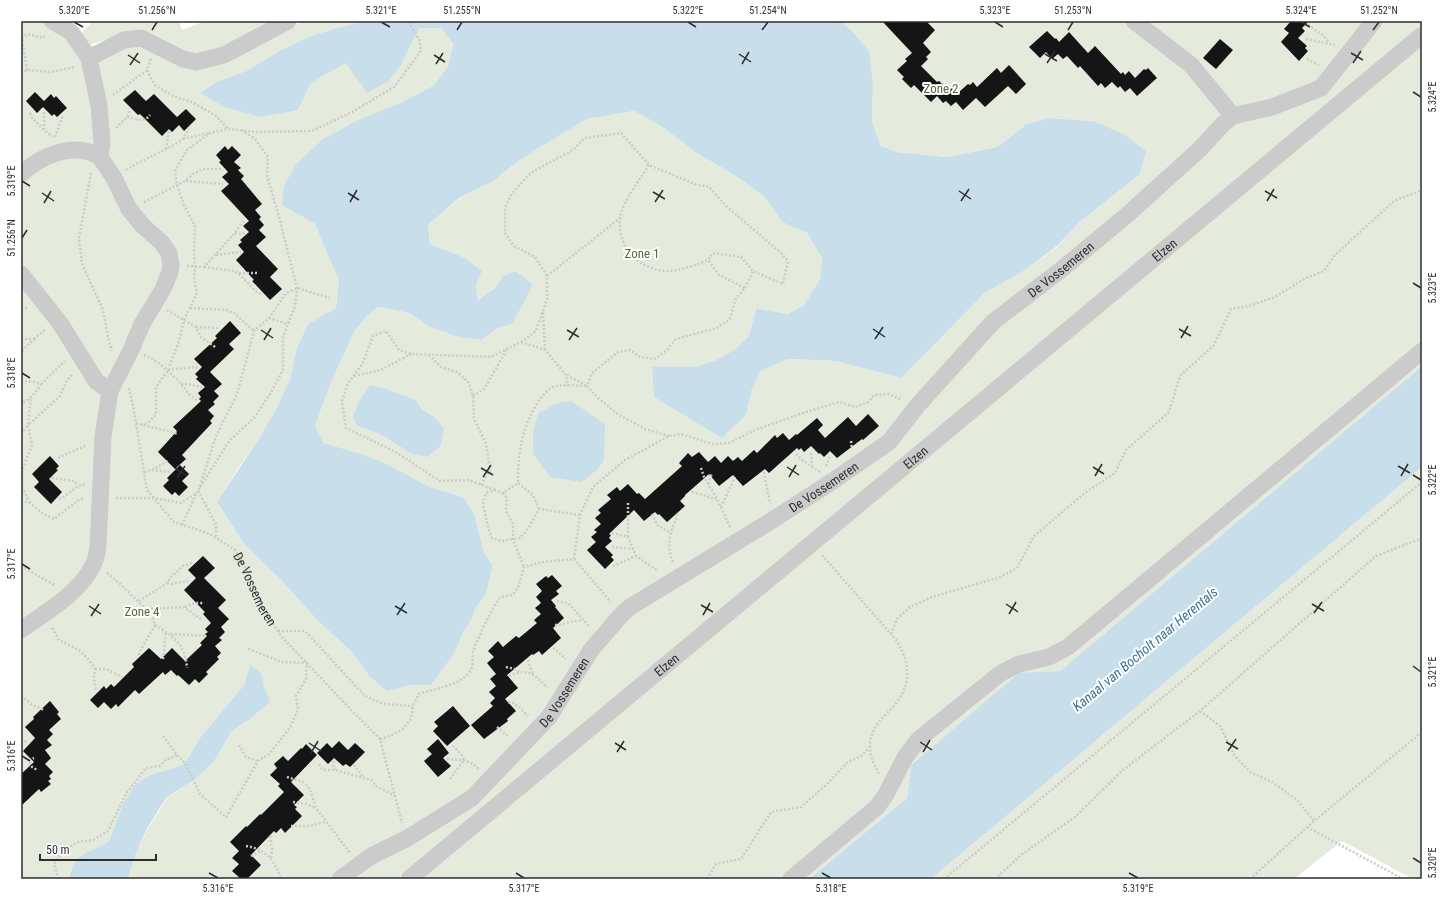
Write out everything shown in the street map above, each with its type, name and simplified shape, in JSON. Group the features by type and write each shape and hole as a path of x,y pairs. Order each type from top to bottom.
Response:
{"street":[{"path":"89,58 124,40 141,38 183,59 196,62 224,55 288,21"},
{"path":"1134,21 1191,66 1233,116"},
{"name":"De Vossemeren","path":"340,879 371,856 406,839 472,798 491,780 549,717 591,650 603,638 622,614 630,607 775,518 889,442 916,406 994,322 1062,269 1127,215 1199,150 1222,125 1233,116 1272,107 1321,88 1374,21"},
{"path":"53,22 71,32 89,58 99,106 102,143 97,155"},
{"name":"Elzen","path":"409,879 1422,35"},
{"path":"21,174 40,160 56,145 69,150 80,150 97,155 114,178 129,209 143,226 162,243 169,253 171,265 170,272 155,303 142,324 131,350 110,391 103,438 98,547 94,564 83,581 70,594 21,630"},
{"path":"21,274 60,323 96,381 110,391"},
{"path":"791,879 877,807 885,796 906,756 919,739 1001,672 1019,664 1049,657 1068,647 1422,351"}],"path":[{"path":"114,178 138,163 174,146 182,140 228,129 257,132 312,131 352,112 394,86 421,51 419,39 407,21"},
{"path":"27,70 22,38 27,34 42,38 53,22"},
{"path":"1308,24 1324,36 1329,43"},
{"path":"1306,39 1329,43 1350,50"},
{"path":"99,106 147,70 156,46"},
{"path":"21,73 27,70 51,72 71,68"},
{"path":"147,70 155,84 173,96 194,103 216,116 228,129"},
{"path":"44,112 44,130"},
{"path":"30,113 32,118 56,145"},
{"path":"56,145 63,115"},
{"path":"127,117 143,120 148,118 150,115"},
{"path":"182,140 189,128"},
{"path":"182,525 198,492 230,440 254,418 270,394 283,370 283,337 295,306 297,288 267,176 268,157 255,139 242,130"},
{"path":"166,149 169,131"},
{"path":"142,425 148,423 156,415 156,387 168,370 179,340 184,320 197,293 194,278 195,226 184,204 177,185 175,170 187,150 210,133"},
{"path":"380,739 403,729 412,719 413,706 419,694 460,681 470,672 477,640 495,604 501,597 512,595 518,588 524,567 513,540 513,524 506,511 507,498 503,493 469,480 440,481 394,451 346,428 342,400 348,383 362,365 373,336 386,331 399,350 411,354 491,357 521,342 536,331 548,299 547,276 535,257 514,246 505,233 505,208 512,193 532,172 573,150 585,138 621,133 649,165 695,184 709,187 727,208 748,224 788,261 783,284 753,271 741,257 712,253 708,260 688,267 664,271 645,266 631,255 622,238 620,218 628,199 649,165"},
{"name":"De Vossemeren","path":"97,155 79,238 82,264 104,310 109,341 120,371 130,391 147,490 174,522 210,534 235,550 245,567 263,608 278,631 380,739 406,839"},
{"path":"129,209 186,181 202,168 221,169"},
{"path":"186,181 223,184"},
{"path":"891,634 897,619 910,607 932,596 1000,577 1017,568 1034,536 1086,492 1115,473 1126,450 1169,412 1180,376 1214,345 1231,309 1249,306 1275,297 1306,278 1324,271 1335,255 1394,201 1422,190"},
{"path":"547,276 620,218"},
{"path":"204,267 235,233 243,221"},
{"path":"235,233 241,234 246,232"},
{"path":"215,255 242,252"},
{"path":"708,260 719,274 745,288"},
{"path":"171,265 234,271 261,294"},
{"path":"587,386 592,373 618,352 630,350 640,357 655,359 668,349 676,339 717,328 730,319 736,298 745,288 753,271"},
{"path":"239,274 258,273"},
{"path":"52,478 74,481 78,485 100,491 181,503 198,492 216,436 236,394 254,331 269,318 286,293 297,288 330,298"},
{"path":"155,303 196,327 219,328"},
{"path":"190,308 226,310 234,313 254,331"},
{"path":"543,311 545,350"},
{"path":"269,318 288,324"},
{"path":"196,327 201,337 215,347"},
{"path":"21,339 34,339 21,352"},
{"path":"521,342 545,350 566,375 587,386 598,398 619,415 644,429 669,436"},
{"path":"473,396 485,388 507,349"},
{"path":"131,350 148,357 168,370 181,384 188,395 198,401"},
{"path":"353,376 381,370 411,354"},
{"path":"429,354 441,367 457,372 469,383 473,396 474,419 486,444 490,469 481,485"},
{"path":"21,403 37,391 51,373 80,356"},
{"path":"21,434 28,425 60,396 80,356"},
{"path":"168,370 194,366 199,368"},
{"path":"566,375 568,386"},
{"path":"21,381 41,384"},
{"path":"181,384 202,387"},
{"path":"539,509 533,495 518,482 518,467 523,437 528,422 543,396 549,390 556,386 587,386"},
{"path":"622,614 574,558 580,515 593,487 625,460 669,436 681,434 713,444 729,443 755,430 839,402 855,407 868,402 874,395 889,394 916,406"},
{"path":"32,395 28,425 32,445 22,471 22,487 30,503 43,514 54,519 80,500 100,491"},
{"path":"136,423 178,434"},
{"path":"58,458 103,438"},
{"path":"811,453 812,467"},
{"path":"796,454 802,460 833,480"},
{"path":"21,459 27,458"},
{"path":"144,472 168,461"},
{"path":"701,468 704,477 717,499 737,542"},
{"path":"151,470 171,472"},
{"path":"764,472 768,500 775,518"},
{"path":"708,485 712,473"},
{"path":"721,508 735,477"},
{"path":"503,493 518,482"},
{"path":"944,879 1422,482"},
{"path":"59,498 70,493 78,485"},
{"path":"495,490 486,493 483,503 488,528 492,538 500,541 520,538 528,530 539,509"},
{"path":"198,492 216,524 216,538"},
{"path":"692,492 717,499"},
{"path":"21,501 30,503"},
{"path":"628,504 628,537 636,556 673,581"},
{"path":"539,509 580,515"},
{"path":"673,581 669,550 671,533 677,520 677,512"},
{"path":"652,514 657,524 671,533"},
{"path":"612,533 628,537"},
{"path":"995,879 1021,855 1075,817 1123,770 1200,711 1376,556 1422,538"},
{"path":"812,543 891,634 904,653 908,669 906,684 902,696 893,708 880,720 872,732 870,747 871,759 880,777 885,796"},
{"path":"612,547 633,549"},
{"path":"613,566 636,556"},
{"path":"524,567 543,562 574,558"},
{"path":"139,601 167,583 183,566 194,562"},
{"path":"94,564 119,582 152,614 155,625 171,635 183,649 187,668"},
{"path":"21,566 70,594"},
{"path":"167,583 172,584 188,581"},
{"path":"557,601 568,603 583,620 603,638"},
{"path":"147,609 184,607 195,603 204,603"},
{"path":"184,607 202,620"},
{"path":"49,610 51,627 59,640 79,650 89,660 95,669 94,678 96,691"},
{"path":"555,624 564,624 575,620 583,620"},
{"path":"138,657 155,625"},
{"path":"278,631 305,631 365,696 383,704 413,706"},
{"path":"163,659 166,632"},
{"path":"171,635 204,636"},
{"path":"163,736 185,763 200,794 226,817 258,761 268,754 290,728 298,709 296,696 306,679 307,663 281,662 247,648"},
{"path":"528,660 533,674"},
{"path":"506,667 515,669 519,672"},
{"path":"95,669 106,669 122,677"},
{"path":"509,676 526,671 533,674 560,700"},
{"path":"21,696 32,706 44,710"},
{"path":"508,702 514,702 539,728"},
{"path":"1200,711 1220,726 1235,756 1250,772 1272,782 1297,800 1314,821"},
{"path":"1250,879 1314,821 1422,732"},
{"path":"21,744 28,740"},
{"path":"239,745 246,757 258,761"},
{"path":"452,745 462,754 464,760"},
{"path":"707,879 716,864 741,859 771,812 802,807 848,762 861,756 870,747"},
{"path":"21,755 29,760 32,767 37,770"},
{"path":"58,879 54,864 63,852 78,842 94,840 108,831 126,794 146,768 160,766 164,761 177,755"},
{"path":"29,760 34,758"},
{"path":"447,759 472,762 491,780"},
{"path":"334,760 333,766 335,770"},
{"path":"450,779 464,760"},
{"path":"320,764 322,768 326,770 335,770 364,777 371,780 376,786 395,796"},
{"path":"354,765 364,777"},
{"path":"287,777 303,782 310,789 316,808 325,822 359,865"},
{"path":"293,802 306,804 316,808"},
{"path":"291,826 310,826 325,822"},
{"path":"1308,827 1403,879"},
{"path":"270,836 272,848 271,859"},
{"path":"246,846 257,848 271,859 278,869 281,879"},
{"path":"251,856 262,851"}],"green space":[{"path":"21,21 42,21 71,36 76,49 124,40 156,54 223,61 303,21 368,21 311,36 281,50 246,71 216,82 201,93 224,107 298,110 311,83 346,63 411,41 419,28 441,28 453,44 448,66 434,85 398,104 283,205 315,224 339,280 336,308 308,324 297,347 290,379 275,411 258,440 217,502 244,544 281,580 319,622 352,652 369,676 387,691 411,685 431,685 454,654 464,631 472,619 475,609 486,594 493,565 484,553 474,513 463,497 430,487 385,463 362,454 324,443 315,426 330,385 355,330 368,315 378,307 409,313 431,327 455,336 481,340 497,329 513,323 533,285 503,276 495,288 478,300 476,284 445,250 430,244 428,225 460,198 492,182 521,159 587,119 634,111 661,126 698,154 733,174 765,197 782,222 807,233 822,258 820,279 804,305 788,314 756,308 749,336 734,350 714,361 694,367 652,367 746,415 752,389 761,371 788,359 836,361 901,378 985,293 1025,270 1057,247 1081,221 1139,175 1093,121 1049,118 1027,124 997,147 947,157 897,152 881,146 872,121 873,84 850,29 840,21 1422,21 1422,25 397,879 126,879 136,853 149,827 167,798 194,780 213,763 232,731 251,718 264,687 262,674 250,666 244,685 199,739 185,763 171,769 152,774 116,824 109,841 95,849 70,870 69,879 21,879","holes":["416,400 421,408 433,416 412,454 378,433"]},
{"path":"93,21 179,21 182,30 205,21 282,21 201,58 124,34 89,45 82,38 83,31"},
{"path":"1422,44 1422,345 1066,643 924,729 880,797 785,879 422,879"},
{"path":"1422,357 1422,366 1060,671 1019,674 911,765 907,798 809,879 796,879 858,826 922,743 1002,676 1047,662"},
{"path":"1422,467 1422,879 1413,879 1342,841 1294,879 931,879"}],"water":[{"path":"368,21 840,21 850,29 869,51 873,84 872,121 881,146 897,152 947,157 997,147 1027,124 1049,118 1093,121 1125,135 1146,151 1139,175 1081,221 1057,246 1025,270 985,293 901,378 836,361 788,359 761,371 752,389 746,415 722,438 654,397 652,367 694,367 714,361 734,350 749,336 756,308 788,314 804,305 820,279 822,258 807,233 782,222 765,197 733,174 698,154 661,126 634,111 587,119 521,159 492,182 459,198 428,225 430,244 465,258 482,271 476,284 478,300 495,288 503,276 516,271 533,285 513,323 497,329 481,340 455,336 431,327 409,313 378,307 368,315 355,330 330,385 315,426 324,443 362,454 385,463 430,487 463,497 474,513 484,553 493,565 486,594 475,609 472,619 464,631 454,654 431,685 411,685 387,691 369,676 352,652 319,622 281,580 244,544 217,502 258,440 275,411 290,379 297,347 308,324 336,308 339,280 315,224 282,205 284,186 296,164 322,140 356,121 398,104 434,85 448,66 453,44 441,28 419,28 401,65 389,81 367,93 346,63 311,83 298,110 261,117 224,107 200,93 216,82 246,71 281,50 311,36"},
{"name":"Kanaal van Bocholt naar Herentals","path":"1422,366 1422,467 931,879 809,879 907,798 911,765 1019,673 1060,671"},
{"path":"370,385 387,389 416,400 421,408 433,416 444,428 440,447 427,457 412,454 378,433 357,426 353,417 359,401"},
{"path":"571,401 605,424 604,461 596,471 581,482 550,477 533,454 533,433 538,413 557,403"},
{"path":"250,665 262,674 264,687 270,702 232,731 213,763 194,780 166,798 148,827 136,853 128,878 69,879 71,870 78,859 89,851 109,841 123,804 136,784 152,774 171,769 185,763 199,739 244,685"}],"building":[{"path":"882,21 926,21 935,30 923,43 931,52 926,57 928,59 921,66 937,82 939,81 945,87 947,85 951,89 953,86 959,92 968,84 970,85 973,82 977,87 997,68 1001,73 1009,65 1026,84 1016,94 1008,86 985,107 976,98 963,110 956,102 951,106 946,101 943,103 937,96 931,102 914,85 911,88 902,79 904,77 897,70 907,61 905,59 912,53"},
{"path":"1291,21 1309,21 1302,28 1305,31 1298,38 1307,46 1305,48 1308,51 1299,61 1281,42 1289,33 1284,29"},
{"path":"1047,31 1059,42 1069,32 1088,53 1095,46 1121,74 1123,72 1125,75 1129,71 1135,78 1144,69 1146,70 1148,68 1157,78 1137,96 1130,88 1125,92 1120,86 1118,88 1112,82 1105,88 1101,83 1098,86 1080,66 1078,68 1067,56 1063,59 1058,54 1052,59 1046,52 1040,58 1029,47"},
{"path":"1220,39 1233,50 1216,69 1203,58"},
{"path":"135,90 146,101 154,94 177,117 186,109 196,119 184,131 179,125 172,132 169,129 162,136 140,114 138,115 123,100"},
{"path":"35,92 44,101 51,94 54,98 56,96 67,108 57,117 54,114 52,116 43,107 37,113 26,101"},
{"path":"225,146 228,150 232,146 241,155 234,162 241,168 238,170 244,176 241,179 262,204 255,210 261,217 259,219 264,225 259,230 266,237 256,246 278,269 270,277 282,289 270,300 252,281 254,280 236,260 244,252 238,245 242,242 240,240 249,232 243,226 249,221 221,191 229,184 222,177 228,172 219,162 221,161 216,155"},
{"path":"230,321 241,333 229,344 234,349 210,372 222,384 214,391 219,396 213,402 215,404 208,410 214,416 210,421 212,423 182,455 186,459 175,469 158,452 177,431 173,427 201,401 199,399 201,397 198,393 205,387 196,379 198,377 195,374 202,367 194,359 217,338 215,336"},
{"path":"868,414 879,426 863,440 862,439 837,458 830,451 824,457 811,446 804,452 801,448 799,450 797,448 769,473 765,469 743,486 733,475 719,486 709,474 685,495 680,501 685,506 667,522 655,512 644,521 634,510 609,534 611,535 609,538 612,541 605,547 613,555 611,557 614,560 605,569 587,550 596,542 591,537 597,532 594,530 601,524 595,518 601,513 598,510 611,499 607,495 617,487 620,491 628,484 637,494 639,493 645,499 682,466 679,463 688,453 692,457 699,452 708,462 715,456 721,463 728,456 733,461 738,457 742,461 754,450 757,453 775,435 777,438 783,433 789,440 817,418 823,425 818,430 825,438 848,417 856,426"},
{"path":"50,456 59,466 56,469 58,470 49,479 62,492 51,504 34,487 39,482 32,474"},
{"path":"180,465 189,474 182,481 188,487 179,496 175,492 172,495 163,486 169,480 167,478"},
{"path":"203,556 215,568 204,578 226,600 218,608 229,619 221,627 225,632 219,638 222,640 215,646 221,653 217,657 219,659 206,672 208,674 199,683 195,679 189,685 171,670 165,675 163,672 139,694 135,690 118,707 116,704 111,709 104,702 98,708 90,700 104,686 106,689 111,684 114,687 134,667 132,664 149,648 161,659 172,648 185,661 202,645 200,643 207,636 205,634 208,632 205,629 211,623 203,614 205,612 184,590 196,578 188,570"},
{"path":"552,575 562,586 556,591 559,594 551,600 564,618 553,628 561,638 542,655 539,651 533,655 532,654 507,675 518,688 505,699 516,711 507,719 508,721 484,739 471,725 493,706 490,703 495,698 489,692 496,686 490,679 496,674 487,663 494,657 488,651 498,641 503,647 516,636 519,638 537,623 534,620 541,614 535,608 541,603 536,597 542,591 536,584 546,576 548,578"},
{"path":"50,701 59,712 57,714 61,719 49,730 53,734 47,740 52,745 45,750 51,758 45,764 53,772 49,776 51,779 48,781 51,784 41,792 39,789 21,806 21,774 34,762 23,751 35,738 25,727"},
{"path":"453,706 470,726 447,746 433,731 438,726 434,722"},
{"path":"438,739 449,753 443,758 451,766 438,777 424,761 432,754 427,749"},
{"path":"339,741 348,750 355,743 365,752 350,767 346,764 343,766 334,758 328,764 317,753 327,743 332,748"},
{"path":"306,744 317,755 291,782 304,795 294,805 297,807 295,809 302,816 285,833 281,828 276,833 274,831 251,855 261,865 247,879 241,879 232,871 239,864 232,858 239,851 230,842 246,826 247,827 260,814 261,815 284,792 278,786 280,784 270,775 277,768 274,764 283,756 288,761"}],"park label":[{"name":"Zone 2","path":"941,88"},
{"name":"Zone 1","path":"642,253"},
{"name":"Zone 4","path":"142,611"}]}
